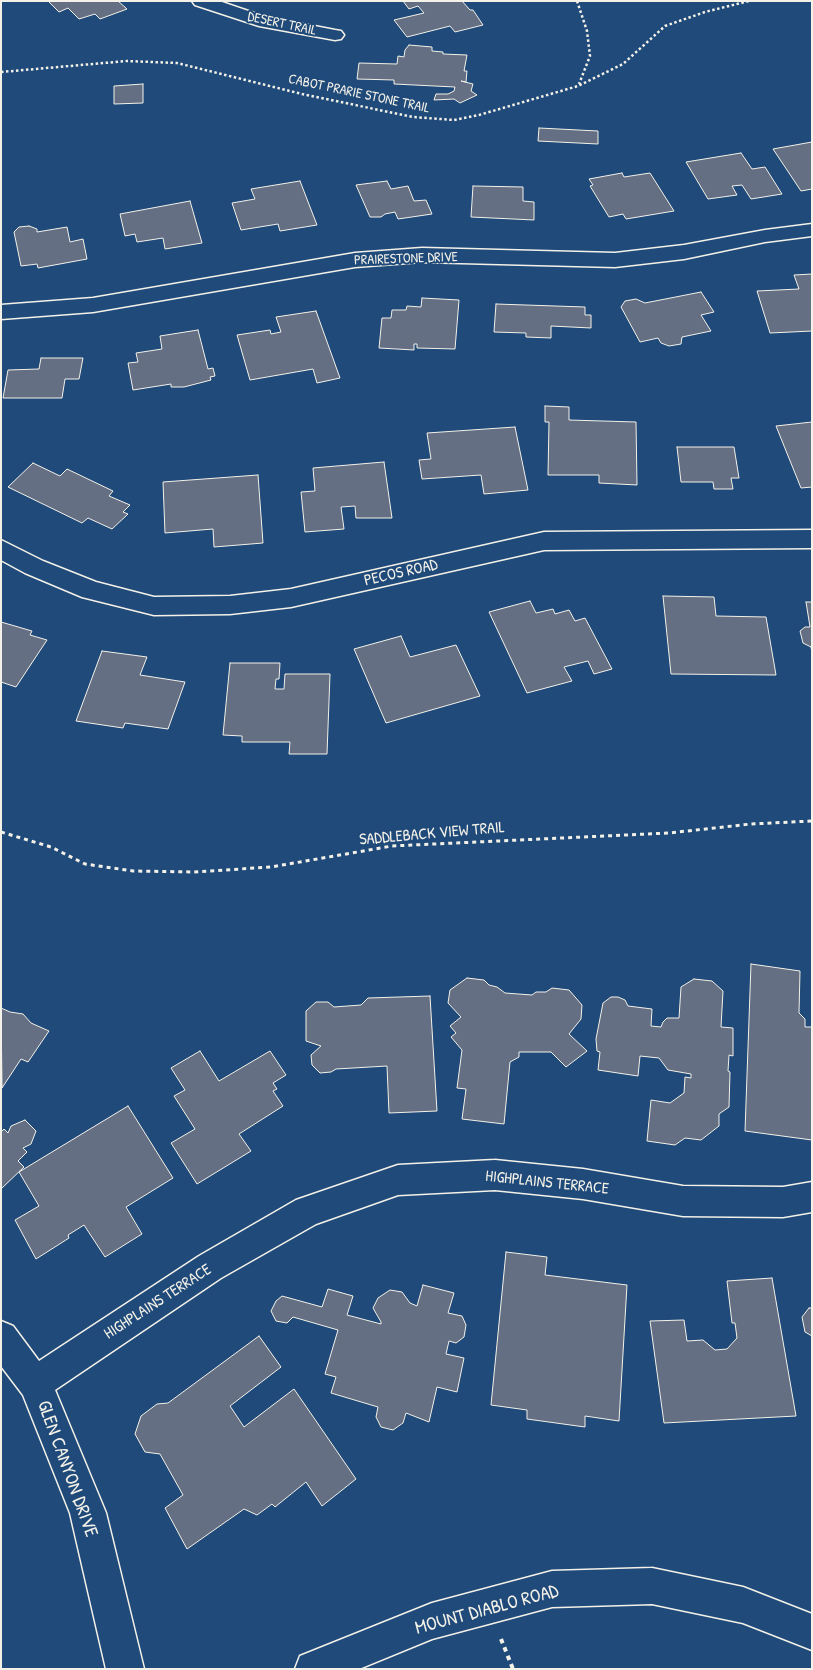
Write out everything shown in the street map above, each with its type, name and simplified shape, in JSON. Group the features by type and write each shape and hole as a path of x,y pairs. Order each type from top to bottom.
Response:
{"street":[{"name":"DESERT TRAIL","path":"200,1 259,21 335,35"},
{"name":"PRAIRESTONE DRIVE","path":"1,312 93,305 354,260 422,256 614,260 684,252 765,236 812,230"},
{"name":"PECOS ROAD","path":"1,550 34,567 91,590 154,606 230,605 291,598 544,541 812,539"},
{"name":"HIGHPLAINS TERRACE","path":"35,1383 210,1267 307,1211 398,1180 495,1175 583,1184 683,1201 783,1202 812,1197"},
{"name":"GLEN CANYON DRIVE","path":"1,1338 35,1383 88,1514 125,1669"},
{"name":"MOUNT DIABLO ROAD","path":"313,1669 432,1621 552,1589 652,1586 743,1605 812,1632"}],"path":[{"path":"577,1 587,31 590,56 584,76 578,86"},
{"name":"CABOT PRARIE STONE TRAIL","path":"1,72 127,61 177,63 302,94 433,120 454,120 479,115 578,86 623,64 665,26 705,12 749,1"},
{"name":"SADDLEBACK VIEW TRAIL","path":"1,832 51,847 85,864 133,871 194,872 271,867 392,846 669,833 751,824 812,821"}],"building":[{"path":"48,1 118,1 127,9 100,19 95,14 79,19 68,8 59,12"},
{"path":"403,1 462,1 470,10 473,10 483,25 455,32 450,26 407,37 394,20 424,13 418,6 409,9"},
{"path":"409,45 432,47 432,51 443,52 443,54 467,55 464,71 467,71 466,82 461,81 473,84 471,91 477,95 460,103 454,99 434,100 436,94 448,94 454,91 455,87 394,84 394,80 357,79 359,63 397,64 398,56 404,57 405,50"},
{"path":"143,84 143,103 114,104 114,86"},
{"path":"539,128 598,131 598,144 538,141"},
{"path":"812,142 812,189 801,191 773,149"},
{"path":"741,153 752,169 765,167 782,194 751,199 742,185 732,186 737,195 708,199 686,162"},
{"path":"622,173 624,177 650,173 674,211 626,219 623,214 609,217 590,186 593,185 589,179"},
{"path":"300,181 317,225 280,231 278,224 241,230 232,203 255,199 251,189"},
{"path":"387,181 391,189 408,186 414,201 426,200 432,214 398,219 395,212 381,217 370,217 356,185"},
{"path":"473,186 523,187 523,201 534,202 534,220 471,217"},
{"path":"190,201 202,243 165,249 163,238 137,242 135,234 125,236 120,214"},
{"path":"29,226 37,229 37,232 67,227 70,242 83,239 87,259 38,268 37,264 21,266 14,232 19,227"},
{"path":"812,274 812,331 770,333 757,291 799,289 794,275"},
{"path":"701,292 714,312 701,315 711,331 682,337 681,344 669,346 661,343 658,338 640,342 621,307 625,301 636,299 645,303"},
{"path":"422,298 459,300 455,349 417,348 417,344 414,344 414,350 379,348 382,318 391,318 392,310 406,310 407,306 421,307"},
{"path":"496,304 585,307 585,315 591,315 591,328 551,326 551,338 526,337 526,333 494,332"},
{"path":"316,311 340,378 317,383 313,369 250,380 237,335 270,330 271,334 281,332 276,317"},
{"path":"198,330 208,369 213,368 215,376 210,377 211,380 184,387 171,387 171,384 133,390 128,363 138,362 136,353 162,349 160,336"},
{"path":"41,358 83,358 79,379 65,379 62,398 3,398 8,370 39,369"},
{"path":"545,406 569,407 569,420 636,422 637,485 599,483 599,475 548,475 549,422 545,422"},
{"path":"812,422 812,487 801,488 776,426"},
{"path":"515,427 528,490 484,494 481,475 422,479 419,460 431,459 427,433"},
{"path":"677,447 734,447 739,478 731,478 733,489 714,489 713,482 681,482"},
{"path":"384,462 392,518 356,518 355,506 341,507 344,529 305,532 301,492 315,491 313,468"},
{"path":"33,463 60,476 67,469 113,491 109,496 130,505 123,512 128,514 112,529 88,518 82,523 8,487"},
{"path":"258,475 263,543 214,547 213,529 165,533 163,482"},
{"path":"663,596 714,597 716,616 766,617 776,675 671,674"},
{"path":"530,601 536,613 553,609 555,614 569,610 575,621 585,618 612,669 594,674 588,661 564,667 572,681 527,693 489,612"},
{"path":"806,602 812,602 812,653 811,647 803,643 800,631 805,627 810,627"},
{"path":"1,622 32,631 30,635 47,640 16,687 1,682"},
{"path":"401,636 410,657 456,645 480,696 386,723 354,649"},
{"path":"102,651 147,657 140,675 185,682 168,729 125,723 123,728 76,721"},
{"path":"230,663 280,663 279,679 276,679 275,689 284,689 285,674 330,674 327,754 289,754 290,742 242,742 242,736 223,735"},
{"path":"751,964 800,971 799,1013 805,1019 805,1027 812,1027 812,1140 745,1131"},
{"path":"467,978 484,980 489,985 497,987 505,993 532,995 536,992 546,992 552,988 569,990 582,1005 581,1019 569,1034 587,1051 566,1067 551,1052 519,1052 519,1057 510,1062 504,1124 462,1119 466,1089 457,1088 462,1050 451,1037 456,1033 450,1026 461,1017 448,1003 450,990"},
{"path":"694,979 712,981 723,991 721,1027 733,1028 733,1056 729,1055 728,1071 730,1072 729,1107 719,1114 719,1126 701,1140 685,1138 675,1145 647,1141 651,1100 670,1103 684,1093 685,1077 691,1078 691,1074 668,1070 659,1058 640,1056 638,1076 598,1070 600,1052 597,1051 596,1039 603,1003 611,997 618,997 625,1000 628,1006 652,1009 651,1026 661,1027 667,1018 679,1018 681,987"},
{"path":"430,996 437,1111 389,1113 387,1066 336,1069 331,1072 320,1073 312,1065 311,1055 321,1046 306,1041 306,1011 316,1002 328,1002 334,1007 361,1005 368,998"},
{"path":"1,1008 23,1014 31,1023 49,1031 28,1062 21,1059 2,1088"},
{"path":"200,1051 219,1081 270,1051 286,1075 273,1083 277,1089 273,1091 283,1106 239,1134 251,1151 197,1184 171,1143 195,1129 174,1096 185,1090 171,1068"},
{"path":"128,1106 173,1178 126,1207 142,1234 105,1257 84,1225 68,1235 69,1238 36,1259 15,1220 39,1206 19,1172"},
{"path":"25,1120 36,1131 31,1144 23,1148 27,1152 18,1161 24,1167 1,1189 1,1132 4,1129 8,1133 11,1126"},
{"path":"506,1252 547,1257 545,1275 627,1285 619,1421 585,1416 585,1427 527,1419 527,1410 491,1405"},
{"path":"772,1278 796,1416 664,1423 650,1321 684,1320 687,1341 703,1340 715,1350 727,1349 737,1338 735,1323 732,1323 727,1281"},
{"path":"423,1285 454,1293 448,1313 462,1316 466,1325 464,1337 456,1343 449,1341 446,1354 464,1358 457,1392 437,1387 429,1422 406,1413 403,1423 393,1430 381,1427 376,1417 378,1407 331,1393 336,1377 325,1374 338,1330 293,1317 287,1323 276,1321 271,1311 276,1301 282,1296 322,1307 328,1289 353,1296 347,1315 381,1324 373,1308 378,1298 390,1290 402,1292 410,1303 417,1306"},
{"path":"809,1308 812,1308 812,1336 805,1332 802,1317"},
{"path":"259,1336 281,1367 230,1406 244,1427 294,1389 356,1479 322,1506 306,1482 275,1507 272,1504 257,1515 244,1509 187,1549 165,1508 183,1495 160,1454 145,1452 135,1434 141,1416 157,1404 168,1403"}]}
